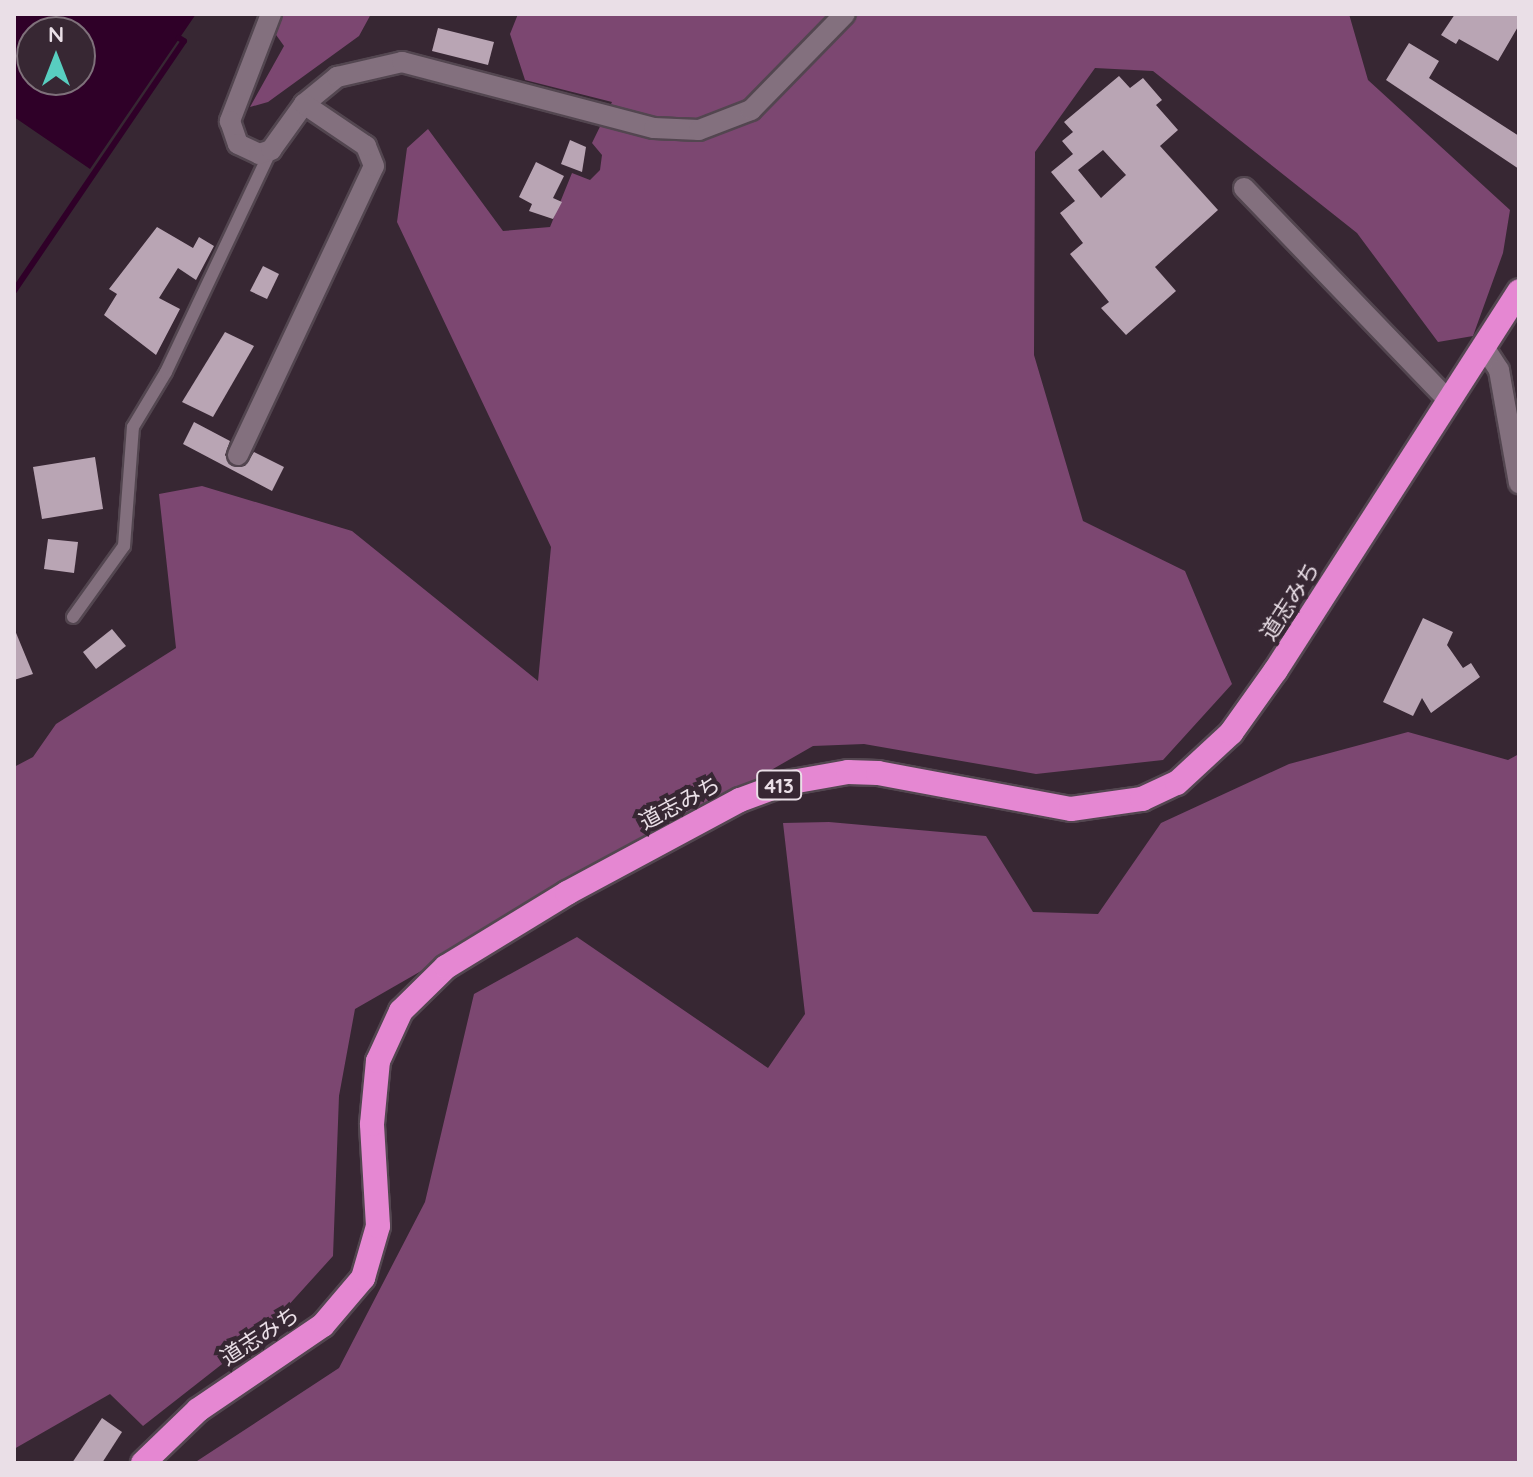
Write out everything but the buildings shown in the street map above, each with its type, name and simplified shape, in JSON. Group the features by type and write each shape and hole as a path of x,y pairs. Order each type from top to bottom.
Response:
{"highway":[{"name":"道志みち","path":"143,1463 198,1410 323,1325 363,1278 378,1226 372,1124 378,1061 401,1011 446,967 580,886 740,800 786,783 834,773 878,773 1071,809 1142,799 1177,783 1231,733 1276,670 1519,291"}],"street":[{"path":"271,14 230,121 247,152 271,150 304,104 337,77 402,62 654,128 699,130 751,110 845,14"},
{"path":"238,455 374,166 366,146 304,104"},
{"path":"1244,188 1450,402"},
{"path":"1484,347 1499,370 1519,483"}],"lane":[{"path":"73,617 124,546 133,427 173,358 271,150"}],"shaded area":[{"path":"14,14 196,14 90,169 14,117"},
{"path":"261,14 371,14 359,36 268,102 250,107 284,46"},
{"path":"518,14 1349,14 1368,80 1510,210 1503,253 1473,336 1438,342 1357,233 1153,71 1095,68 1035,152 1034,355 1083,521 1185,571 1232,684 1163,760 1036,774 864,744 813,746 355,1009 339,1096 333,1256 267,1329 143,1426 110,1394 14,1449 14,767 33,757 56,724 176,648 159,494 202,486 352,531 538,681 551,547 397,222 407,148 428,129 503,231 550,227 572,173 590,180 600,170 602,155 592,143 612,102 525,80 510,34"},
{"path":"1408,732 1508,760 1519,754 1519,1463 194,1463 339,1368 425,1202 474,994 577,937 768,1068 805,1014 783,823 829,822 986,836 1033,912 1098,914 1161,823 1289,764"}],"waterway":[{"path":"14,291 184,41 179,38"}]}
